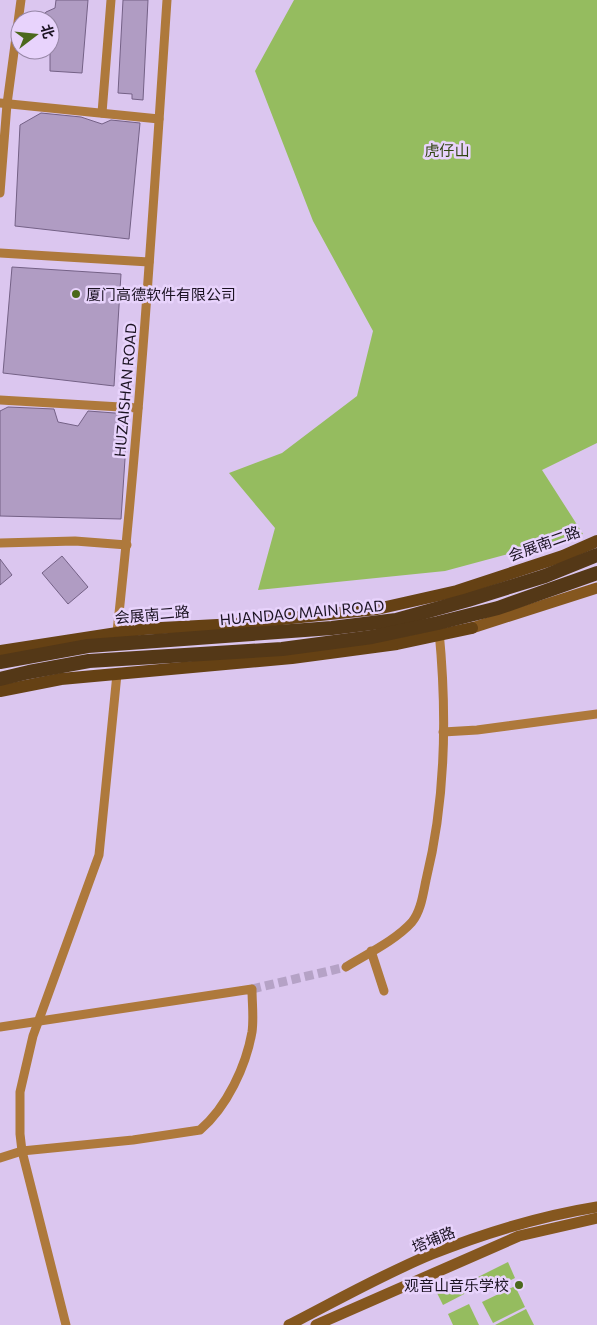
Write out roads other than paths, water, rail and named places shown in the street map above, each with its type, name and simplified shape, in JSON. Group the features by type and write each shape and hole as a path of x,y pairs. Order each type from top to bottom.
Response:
{"highway":[{"name":"HUANDAO MAIN ROAD","path":"0,662 88,646 332,628 396,620 519,584 597,555"},
{"name":"HUANDAO MAIN ROAD","path":"0,679 88,662 282,648 439,629 597,573"}],"main road":[{"name":"会展南二路","path":"0,651 117,632 236,624 377,608 457,591 563,556 597,541"},
{"path":"0,691 62,679 292,658 397,644 439,629 472,628 597,588"},
{"name":"塔埔路","path":"289,1325 349,1293 432,1254 504,1229 569,1212 597,1207"},
{"name":"塔埔路","path":"316,1325 519,1236 597,1218"}],"street":[{"path":"0,193 3,104 21,0"},
{"path":"102,113 111,0"},
{"name":"HUZAISHAN ROAD","path":"117,632 127,545 138,408 167,0"},
{"path":"3,104 159,119"},
{"path":"0,253 149,262"},
{"path":"0,400 138,408"},
{"path":"0,544 75,541 127,545"},
{"path":"346,967 403,931 419,911 433,852 440,808 444,708 439,629"},
{"path":"66,1325 22,1151 20,1092 32,1036 100,855 117,674"},
{"path":"443,732 495,728 597,714"},
{"path":"371,951 384,991"},
{"path":"0,1027 252,989 252,1031 244,1062 218,1110 200,1130 133,1140 22,1151 0,1158"}],"tunnel":[{"path":"252,989 346,967"}],"place":[{"name":"厦门高德软件有限公司","path":"76,294"},
{"name":"观音山音乐学校","path":"519,1285"}],"park label":[{"name":"虎仔山","path":"447,150"}]}
